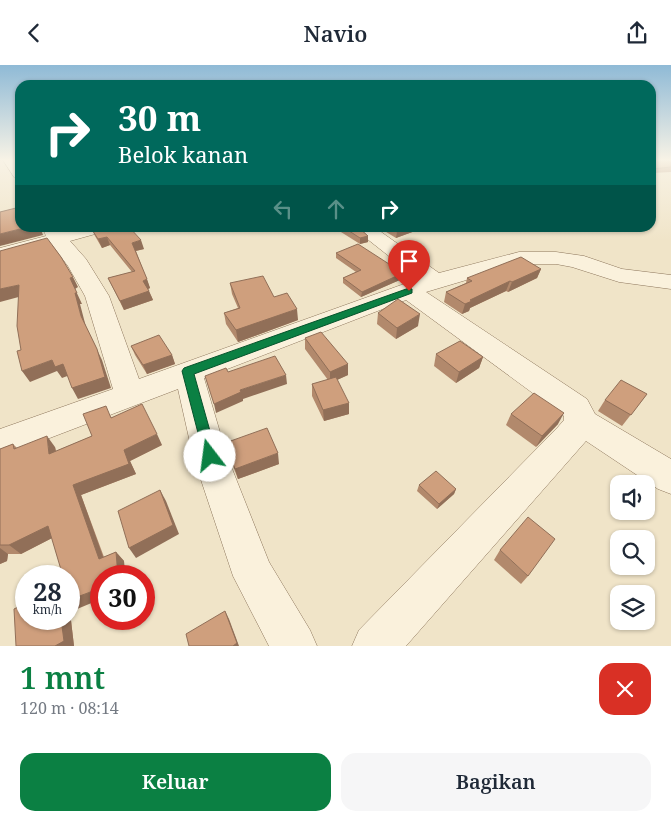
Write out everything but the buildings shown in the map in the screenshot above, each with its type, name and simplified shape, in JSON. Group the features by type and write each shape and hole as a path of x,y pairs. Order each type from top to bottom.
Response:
{"street":[{"path":"366,232 422,286 576,408 581,414 581,421 570,437 375,646"},
{"path":"0,255 55,233 78,264 97,296 130,393"},
{"path":"0,443 188,371 422,286 519,258 556,258 576,261 619,275 671,282"},
{"path":"188,371 210,456 254,576 294,646"},
{"path":"581,421 671,478"}],"route":[{"path":"210,456 188,371 409,291"}]}
